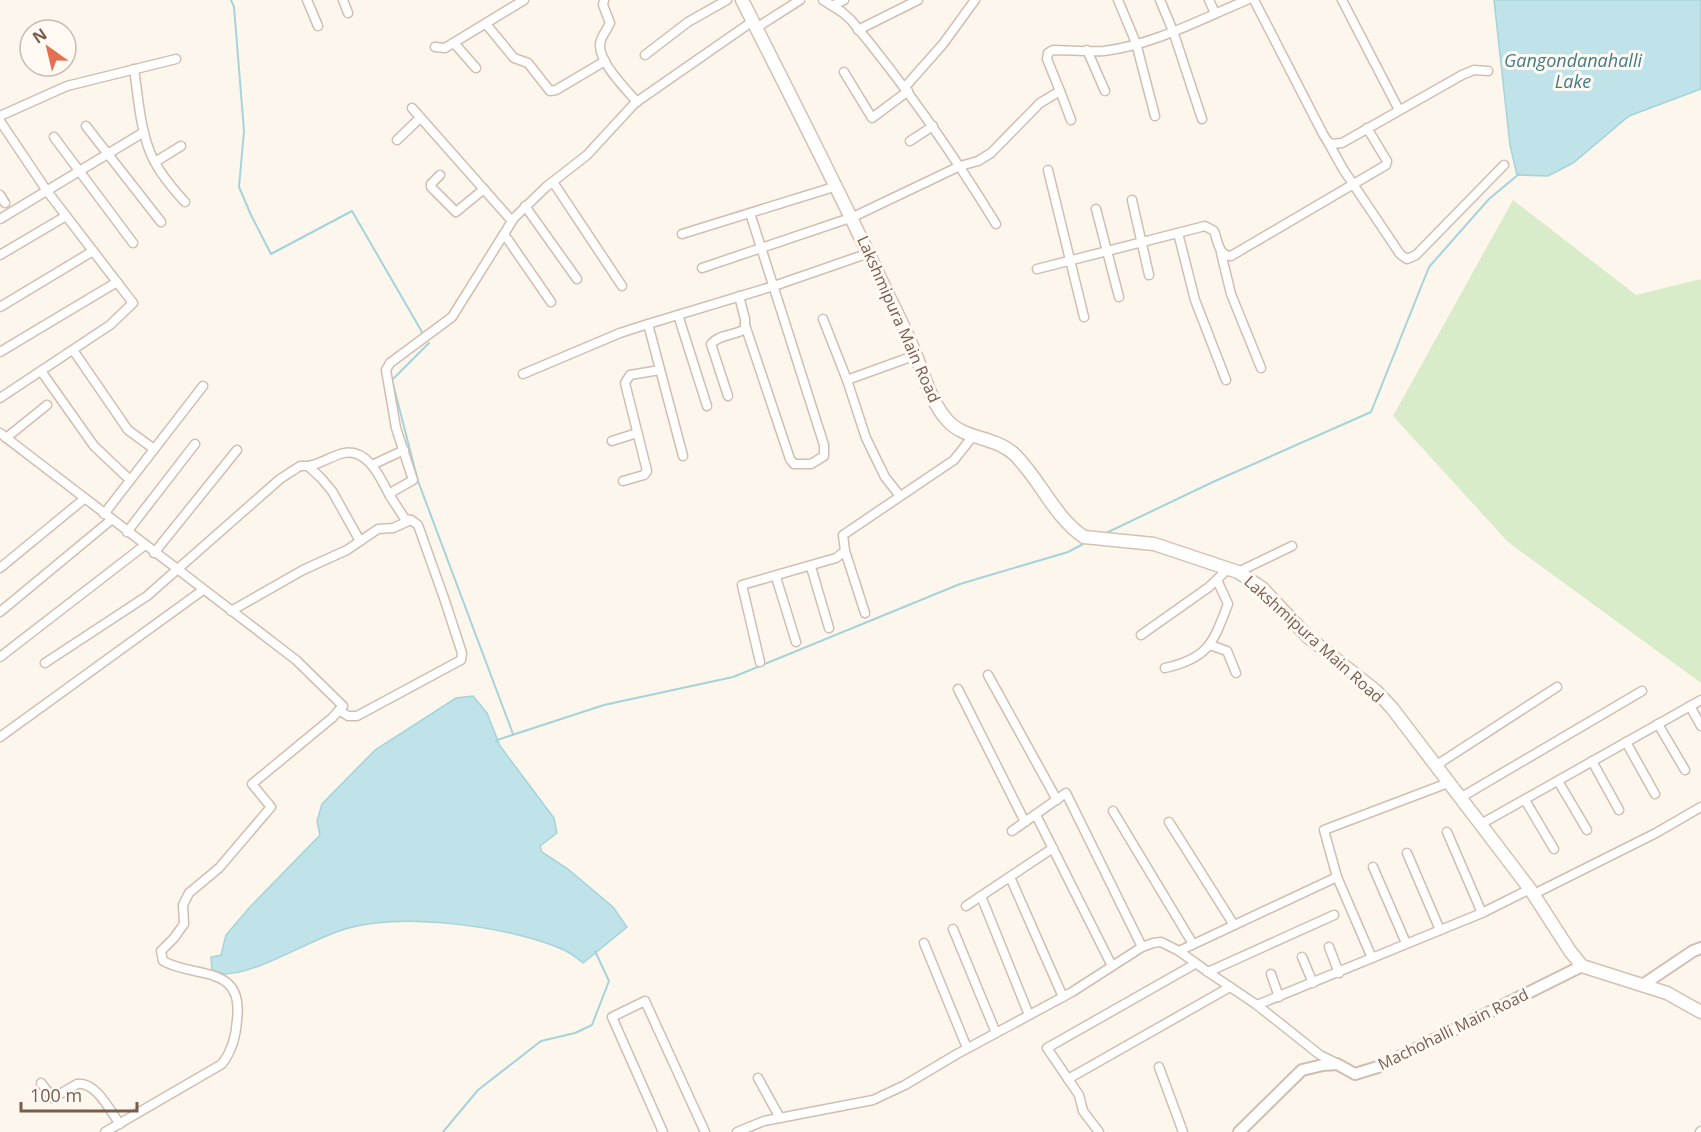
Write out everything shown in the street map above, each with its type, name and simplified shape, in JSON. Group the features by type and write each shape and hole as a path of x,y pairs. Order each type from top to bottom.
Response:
{"main road":[{"name":"Lakshmipura Main Road","path":"742,0 853,218 916,355 932,396 946,419 954,427 973,436 1004,445 1015,455 1076,532 1084,537 1154,544 1233,571 1262,588 1308,637 1376,691 1392,708 1532,892 1582,966"},
{"path":"1582,966 1644,984 1667,993 1701,1012"}],"street":[{"path":"307,0 318,26"},
{"path":"343,0 348,13"},
{"path":"435,47 445,48 524,0"},
{"path":"604,0 603,5 610,23 600,44 605,61 637,102"},
{"path":"645,54 681,27 727,0"},
{"path":"390,496 392,492 413,480 396,428 386,370 390,363 452,317 512,221 525,206 587,155 637,102 755,24 800,0"},
{"path":"823,0 842,12 906,89 960,166 996,224"},
{"path":"832,6 844,0"},
{"path":"858,30 918,0"},
{"path":"844,72 872,118 906,89 975,0"},
{"path":"1118,0 1136,43 1155,116"},
{"path":"1160,0 1173,31 1202,118"},
{"path":"1209,0 1215,13"},
{"path":"1071,120 1047,59 1048,53 1053,50 1103,51 1136,43 1173,31 1247,0"},
{"path":"1254,0 1328,142 1400,254 1407,259 1416,255 1504,165"},
{"path":"1342,0 1399,111"},
{"path":"486,24 514,58 528,63 550,91 556,90 605,61"},
{"path":"454,43 476,68"},
{"path":"1087,50 1105,91"},
{"path":"0,116 67,86 176,59"},
{"path":"134,69 144,132 155,162 185,202"},
{"path":"1328,142 1342,143 1462,75 1474,70 1488,70"},
{"path":"702,268 853,218 960,166 978,161 991,153 1040,103 1060,91"},
{"path":"412,108 512,221"},
{"path":"397,140 420,118"},
{"path":"0,121 47,191 133,303 110,325 0,398"},
{"path":"86,126 161,222"},
{"path":"910,141 933,126"},
{"path":"1221,252 1225,256 1231,256 1242,251 1386,165 1387,161 1367,128"},
{"path":"0,219 144,132"},
{"path":"54,137 133,243"},
{"path":"155,162 181,146"},
{"path":"1048,170 1084,317"},
{"path":"440,176 431,184 431,188 452,211 456,212 484,189"},
{"path":"553,182 622,286"},
{"path":"682,234 837,186"},
{"path":"0,195 6,203"},
{"path":"1132,200 1149,275"},
{"path":"525,206 577,279"},
{"path":"1096,209 1119,297"},
{"path":"739,296 745,325 790,459 794,464 811,464 824,456 824,445 750,213"},
{"path":"0,255 66,216"},
{"path":"1037,268 1178,232 1200,227 1211,228 1221,252 1231,294 1261,368"},
{"path":"1178,232 1195,300 1226,380"},
{"path":"504,234 550,302"},
{"path":"0,307 93,251"},
{"path":"523,374 620,333 774,286 869,253"},
{"path":"0,352 117,282"},
{"path":"678,315 707,406"},
{"path":"823,319 847,380 866,438 885,477 900,496"},
{"path":"648,324 683,456"},
{"path":"728,396 711,344 719,338 739,333 745,329 745,325"},
{"path":"73,350 128,430 154,449"},
{"path":"847,380 916,355"},
{"path":"622,481 647,474 625,383 630,375 660,370"},
{"path":"41,371 94,446 130,480"},
{"path":"0,612 108,517 130,480 203,386"},
{"path":"47,405 3,436 296,660 343,706 252,784 271,807 219,868 189,893 183,905 184,924 161,951 164,961 171,965 215,975 231,985 238,1007 235,1038 229,1056 222,1064 105,1132"},
{"path":"612,441 637,434"},
{"path":"865,613 845,551 843,535 954,460 973,436"},
{"path":"127,532 195,444"},
{"path":"154,553 237,450"},
{"path":"372,465 404,450"},
{"path":"45,663 147,596 280,479 300,466 322,463 339,454 351,452 358,454 372,465 405,519 418,525 462,653 461,660 357,716 348,716 339,710"},
{"path":"308,466 332,491 360,541"},
{"path":"0,568 84,499"},
{"path":"231,611 303,570 347,550 378,529 393,528 411,520"},
{"path":"0,657 145,545"},
{"path":"1141,635 1217,580 1292,546"},
{"path":"760,662 742,585 811,567 836,558 845,551"},
{"path":"811,567 829,628"},
{"path":"776,577 795,642"},
{"path":"1165,668 1187,663 1199,656 1210,645 1228,604 1217,580"},
{"path":"0,736 204,590"},
{"path":"1210,645 1227,651 1236,673"},
{"path":"988,675 1057,800"},
{"path":"1435,766 1557,687"},
{"path":"958,689 1025,822"},
{"path":"1460,798 1642,691"},
{"path":"1481,824 1701,700"},
{"path":"1690,706 1701,726"},
{"path":"1658,724 1685,770"},
{"path":"1626,742 1655,794"},
{"path":"1592,761 1619,810"},
{"path":"1558,781 1587,830"},
{"path":"1372,958 1337,877 1324,830 1448,783"},
{"path":"1012,831 1066,793 1142,947"},
{"path":"1525,800 1554,849"},
{"path":"1257,1005 1532,892 1656,834 1701,807"},
{"path":"1113,811 1193,944"},
{"path":"1036,815 1112,966"},
{"path":"1169,822 1234,925"},
{"path":"1448,832 1482,913"},
{"path":"966,906 1053,848"},
{"path":"1407,853 1440,930"},
{"path":"1373,867 1406,943"},
{"path":"1010,877 1063,997"},
{"path":"1179,951 1337,877"},
{"path":"981,896 1029,1015"},
{"path":"1208,972 1334,915"},
{"path":"953,929 996,1033"},
{"path":"737,1132 764,1121 873,1100 905,1085 1063,997 1142,947 1161,942 1179,951 1257,1005 1320,1055 1337,1064"},
{"path":"924,943 968,1048"},
{"path":"1329,947 1338,973"},
{"path":"1644,984 1701,948"},
{"path":"1302,957 1313,983"},
{"path":"1099,1132 1083,1111 1079,1095 1047,1048 1196,964"},
{"name":"Machohalli Main Road","path":"1239,1132 1302,1070 1337,1064 1355,1074 1381,1066 1582,966"},
{"path":"1271,974 1279,997"},
{"path":"1068,1079 1230,987"},
{"path":"663,1132 612,1017 645,1001 705,1132"},
{"path":"1159,1067 1183,1132"},
{"path":"758,1078 780,1118"},
{"path":"41,1083 53,1098 77,1084 89,1086 120,1124"}],"green space":[{"path":"1513,200 1636,295 1701,279 1701,683 1508,542 1393,416"}],"water":[{"name":"Gangondanahalli Lake","path":"1494,0 1701,0 1701,89 1629,116 1573,163 1548,176 1517,175 1510,145"},
{"path":"473,696 487,713 500,746 554,818 557,833 540,846 542,852 568,869 613,907 627,927 583,963 564,950 515,934 456,924 395,922 345,929 269,962 239,972 222,974 212,970 211,957 221,955 226,935 320,835 317,821 322,804 375,750 456,698"}],"waterway":[{"path":"231,0 234,7 244,131 239,187 271,254 352,211 422,332"},
{"path":"1104,534 1215,481 1371,412 1429,267 1489,199 1519,174"},
{"path":"429,343 392,380 418,481 513,734"},
{"path":"496,742 604,705 733,677 960,584 1068,552 1085,543"},
{"path":"443,1132 478,1090 541,1041 575,1033 592,1025 609,981 595,951"}]}
